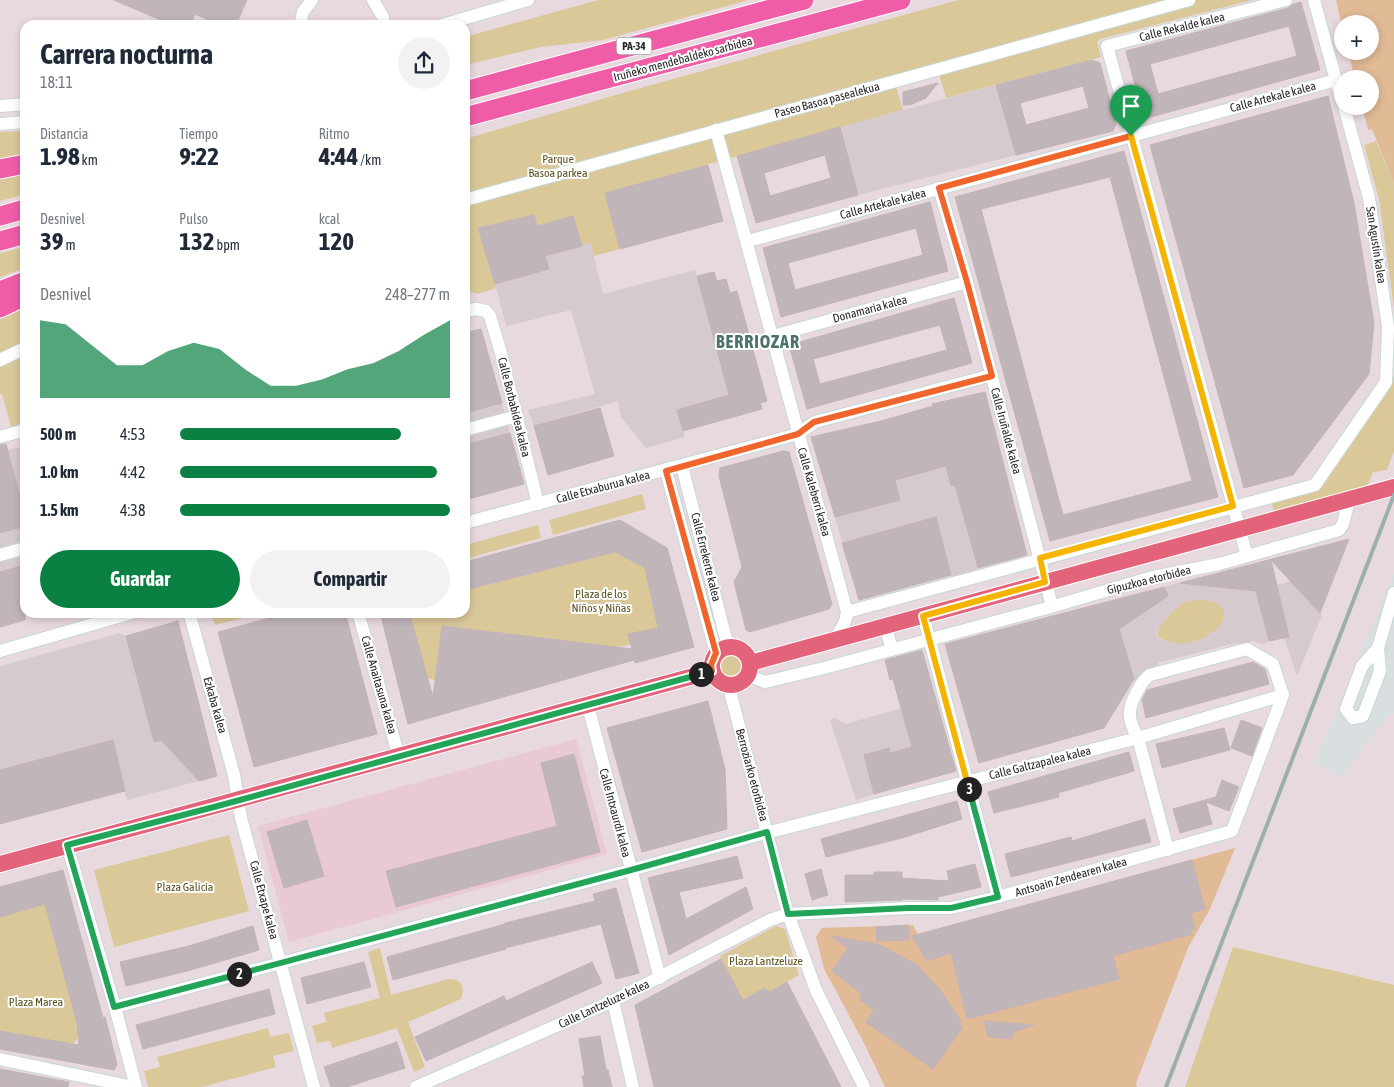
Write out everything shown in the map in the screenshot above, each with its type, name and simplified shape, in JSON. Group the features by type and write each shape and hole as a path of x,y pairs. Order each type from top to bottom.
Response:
{"highway":[{"name":"Iruñeko mendebaldeko sarbidea","path":"470,90 804,0"},
{"name":"Iruñeko mendebaldeko sarbidea","path":"470,116 901,0"},
{"path":"470,127 557,102 742,43"},
{"path":"470,77 549,57 626,48"},
{"path":"0,169 20,165"},
{"path":"0,216 20,210"},
{"path":"0,241 20,235"},
{"path":"0,291 20,283"},
{"path":"0,308 20,298"}],"main road":[{"name":"Gipuzkoa etorbidea","path":"732,685 744,680 749,669 834,639 1394,487"},
{"path":"732,685 720,682 712,671 711,665 716,653 721,649 733,646 744,652 749,669"},
{"path":"0,864 712,671"}],"street":[{"path":"301,20 303,12 312,0"},
{"path":"459,20 528,0"},
{"name":"Paseo Basoa pasealekua","path":"470,199 1189,0"},
{"name":"Calle Rekalde kalea","path":"1131,136 1107,46 1286,0"},
{"path":"1314,0 1334,73"},
{"path":"377,2 383,20"},
{"name":"Calle Artekale kalea","path":"748,241 1334,81"},
{"path":"0,106 20,104"},
{"name":"San Agustin kalea","path":"1233,506 1315,485 1386,382 1388,327 1370,207 1346,115"},
{"path":"0,124 20,122"},
{"name":"Calle Kaleberri kalea","path":"716,130 748,241 847,612"},
{"path":"1131,136 1247,556"},
{"name":"Calle Iruñalde kalea","path":"939,188 967,282 1040,558"},
{"name":"Donamaria kalea","path":"773,336 967,282"},
{"name":"Calle Borbabidea kalea","path":"470,310 486,311 490,316 501,353 538,504"},
{"path":"0,360 20,350"},
{"name":"Calle Etxaburua kalea","path":"470,522 666,471 798,434 814,422 992,376"},
{"path":"470,429 517,416"},
{"path":"0,437 20,431"},
{"name":"Calle Errekerte kalea","path":"682,466 726,639 733,646"},
{"name":"Calle Errekerte kalea","path":"666,471 716,653"},
{"name":"Gipuzkoa etorbidea","path":"749,669 765,682 824,668 1153,578 1219,564 1338,530 1343,524 1348,500"},
{"path":"834,639 846,620 847,612 1233,506"},
{"path":"0,555 20,549"},
{"path":"1040,558 1052,606"},
{"path":"1378,648 1362,666 1346,709 1352,718 1363,716 1380,671 1378,648 1394,592"},
{"path":"923,616 998,897"},
{"path":"0,651 113,618"},
{"name":"Ezkaba kalea","path":"191,618 239,799"},
{"name":"Calle Anaitasuna kalea","path":"360,618 399,757"},
{"path":"885,626 892,649"},
{"path":"1168,850 1138,738 1131,726 1130,702 1142,682 1150,675 1247,650 1273,664 1283,696"},
{"name":"Berroziarko etorbidea","path":"732,685 731,695 788,914 816,990 864,1087"},
{"name":"Calle Galtzapalea kalea","path":"114,1007 767,832 1138,738 1283,696"},
{"name":"Antsoain Zendearen kalea","path":"788,914 908,908 951,908 998,897 1232,831 1283,696"},
{"name":"Calle Intxaurdi kalea","path":"588,706 660,978"},
{"name":"Calle Etxape kalea","path":"239,799 241,818 314,1087"},
{"path":"0,1059 135,1087 67,845"},
{"name":"Calle Lantzeluze kalea","path":"416,1087 612,1001 770,920 788,914"},
{"path":"612,1001 633,1087"}],"shaded area":[{"path":"1336,0 1394,0 1394,183 1372,129 1368,130 1364,115 1379,115 1379,70 1353,70 1350,60 1379,60 1379,15 1339,15"},
{"path":"996,85 1016,155 858,195 840,127"},
{"path":"591,243 603,294 695,270 729,395 677,410 685,437 646,448 621,417 618,401 534,426 528,410 595,394 571,310 506,326 495,284 548,269 545,256"},
{"path":"502,403 510,433 470,444 470,412"},
{"path":"890,418 906,477 946,466 951,486 1005,471 959,497 978,570 952,577 936,517 842,543 835,517 900,500 879,421"},
{"path":"20,447 20,496 8,450"},
{"path":"20,527 20,566 0,572 0,533"},
{"path":"1394,573 1394,714 1391,713 1342,776 1314,764"},
{"path":"1199,577 1199,585 1255,591 1291,581 1322,615 1297,676 1284,638 1289,636 1280,599 1259,604 1269,641 1263,645 1254,641 1237,645 1236,643 1158,663 1159,668 1136,684 1119,629 1167,597 1164,587","holes":["1200,599 1215,602 1224,610 1224,619 1218,628 1202,639 1177,644 1158,638 1157,634 1160,626 1177,607 1188,601"]},
{"path":"120,633 126,636 154,742 161,740 199,781 127,800 112,740 0,770 0,666"},
{"path":"901,708 912,747 890,753 888,748 864,755 874,794 856,800 830,720 835,718 846,724"},
{"path":"576,739 607,854 289,942 258,826"},
{"path":"1235,848 1210,909 1188,948 1136,1083 1137,1087 885,1087 864,1043 824,969 816,937 822,928 913,925 918,934"}],"green space":[{"path":"598,0 749,0 603,40 541,47 470,64 470,36"},
{"name":"Parque Basoa parkea","path":"958,0 1252,0 1100,39 1097,42 1101,57 946,98 939,74 896,87 903,110 605,193 620,249 594,256 591,243 582,246 537,226 534,215 481,227 479,230 496,288 477,294 470,291 470,138"},
{"path":"20,131 20,155 0,159 0,132"},
{"path":"1376,141 1394,183 1394,308 1379,199 1364,145"},
{"path":"20,174 20,195 0,201 0,178"},
{"path":"20,248 20,270 0,277 0,253"},
{"path":"20,309 20,424 11,427 2,394 0,394 0,319"},
{"path":"1394,375 1394,451 1387,470 1373,472 1367,488 1275,515 1271,500 1323,485 1389,390"},
{"path":"642,494 646,509 553,535 549,520"},
{"path":"538,525 541,538 470,558 470,544"},
{"name":"Plaza de los Niños y Niñas","path":"615,552 645,568 658,628 629,634 631,645 616,647 442,626 435,680 427,678 410,618 470,618 470,589"},
{"path":"1200,599 1215,602 1224,610 1224,618 1216,631 1209,636 1184,644 1175,644 1158,637 1160,626 1172,611 1188,601"},
{"path":"213,618 242,618 215,625"},
{"path":"730,652 739,656 743,665 739,674 730,678 721,674 717,665 721,656"},
{"name":"Plaza Galicia","path":"229,835 249,911 114,947 94,870"},
{"name":"Plaza Marea","path":"45,904 78,1027 79,1037 73,1044 0,1031 0,917"},
{"name":"Plaza Lantzeluze","path":"776,926 785,929 799,975 770,992 765,988 732,1006 735,986 720,956"},
{"path":"1233,947 1394,985 1394,1087 1185,1087"},
{"path":"380,948 391,995 449,979 460,982 462,988 461,999 408,1022 425,1067 414,1072 397,1028 332,1048 330,1041 317,1043 312,1026 326,1022 324,1013 380,998 368,952"},
{"path":"268,1028 270,1037 289,1033 294,1051 273,1056 276,1067 202,1087 148,1087 144,1071 160,1067 157,1057"}],"building":[{"path":"114,0 247,0 238,20 208,20 195,14 192,20 160,20"},
{"path":"1301,2 1320,70 1144,119 1126,51 1288,8 1293,4","holes":["1289,26 1297,56 1158,94 1150,64"]},
{"path":"1092,60 1100,63 1116,124 1113,131 1016,155 996,85","holes":["1083,86 1089,108 1026,125 1020,103"]},
{"path":"938,83 926,98 910,105 903,105 903,92"},
{"path":"1328,96 1354,203 1374,323 1369,374 1293,475 1244,488 1150,145"},
{"path":"840,127 858,195 756,223 737,156","holes":["825,155 831,178 770,196 764,173"]},
{"path":"1124,151 1218,497 1050,541 955,197","holes":["1110,177 1192,481 1063,515 981,209"]},
{"path":"708,165 723,221 620,249 605,193"},
{"path":"930,202 948,271 781,317 763,248","holes":["916,228 923,255 795,290 788,263"]},
{"path":"534,215 537,226 573,216 582,246 545,256 549,269 495,284 478,228"},
{"path":"714,272 717,281 726,279 730,293 737,291 767,401 760,403 762,409 683,431 677,410 729,395 697,276"},
{"path":"954,298 972,363 807,409 789,345","holes":["940,325 947,350 820,384 813,359"]},
{"path":"481,329 502,403 470,412 470,332"},
{"path":"985,392 1027,555 978,568 955,485 951,486 946,466 895,480 900,500 835,517 811,437 881,421 933,406 932,404"},
{"path":"600,408 614,456 548,475 534,426"},
{"path":"510,433 524,484 470,499 470,444"},
{"path":"6,444 20,496 20,527 0,533 0,445"},
{"path":"783,451 789,452 832,604 829,609 750,632 746,630 734,582 742,567 719,476 720,468"},
{"path":"936,517 951,575 859,600 842,543"},
{"path":"620,520 667,548 694,647 635,663 634,660 408,724 382,618 411,618 433,697 442,626 632,649 628,634 658,628 645,568 615,552 470,589 470,561"},
{"path":"1349,539 1320,613 1271,560 1289,637 1269,641 1256,591 1180,583"},
{"path":"20,566 20,618 25,618 25,620 0,627 0,572"},
{"path":"1164,587 1168,596 1119,629 1134,679 1104,728 979,763 945,644"},
{"path":"270,618 347,618 377,734 254,767 218,632"},
{"path":"178,621 217,776 199,781 161,740 154,742 126,636"},
{"path":"922,650 956,771 874,794 864,755 889,748 890,753 912,747 893,679 890,680 885,660"},
{"path":"1253,662 1265,669 1269,684 1146,718 1142,700 1147,690"},
{"path":"708,701 725,769 727,829 642,852 607,728"},
{"path":"1241,720 1262,728 1252,756 1231,748"},
{"path":"1224,728 1230,750 1162,768 1156,744"},
{"path":"113,740 125,791 0,824 0,770"},
{"path":"1129,752 1134,771 1058,793 1059,797 994,813 988,792"},
{"path":"574,754 600,852 396,907 386,871 557,826 541,763"},
{"path":"1222,780 1239,787 1229,811 1206,802 1212,824 1180,833 1173,809 1216,797"},
{"path":"957,801 962,819 902,838 826,857 821,839"},
{"path":"1145,819 1151,842 1011,877 1005,854 1071,837 1072,841"},
{"path":"307,820 324,876 284,888 267,832"},
{"path":"737,856 743,878 679,892 686,919 746,887 753,909 669,955 648,878"},
{"path":"1192,860 1205,909 1191,913 1195,929 1191,930 1192,934 1113,956 1119,979 967,1019 951,953 927,961 912,936"},
{"path":"975,864 981,887 938,897 938,900 902,899 845,902 845,875 874,875 874,872 902,872 902,878 949,881 947,871"},
{"path":"821,869 828,895 812,900 805,874"},
{"path":"63,870 117,1064 114,1070 0,1049 0,1031 79,1045 77,1023 45,904 0,917 0,887"},
{"path":"616,888 639,973 616,979 601,924 505,948 393,980 387,957 505,923 595,901 593,894"},
{"path":"908,925 909,940 877,941 876,927"},
{"path":"253,926 259,950 191,970 126,986 120,962 189,946"},
{"path":"831,936 878,944 917,965 940,990 961,1021 959,1021 962,1028 933,1069 866,1022 874,1010 859,999 862,994 832,971 848,948"},
{"path":"721,959 743,1000 765,988 770,992 787,982 841,1087 654,1087 635,1005"},
{"path":"364,962 371,987 307,1004 301,978"},
{"path":"592,962 602,983 426,1061 415,1037 504,996 506,1001"},
{"path":"269,989 275,1014 143,1049 136,1025"},
{"path":"984,1021 1034,1025 1014,1032 1012,1039 988,1037"},
{"path":"600,1036 606,1070 608,1070 612,1087 584,1087 582,1076 585,1076 579,1039"},
{"path":"397,1042 405,1068 347,1087 331,1087 324,1067"},
{"path":"0,1069 69,1082 68,1087 0,1087"}],"railway":[{"path":"1166,1087 1394,495"}],"district":[{"name":"BERRIOZAR","path":"758,341"}],"route":[{"path":"1131,136 1233,506 1040,558 1045,582 923,616 998,897 951,908 908,908 788,914 767,832 114,1007 67,845 214,807 712,671 711,665 716,653 666,471 798,434 814,422 992,376 939,188 1131,136"}]}
